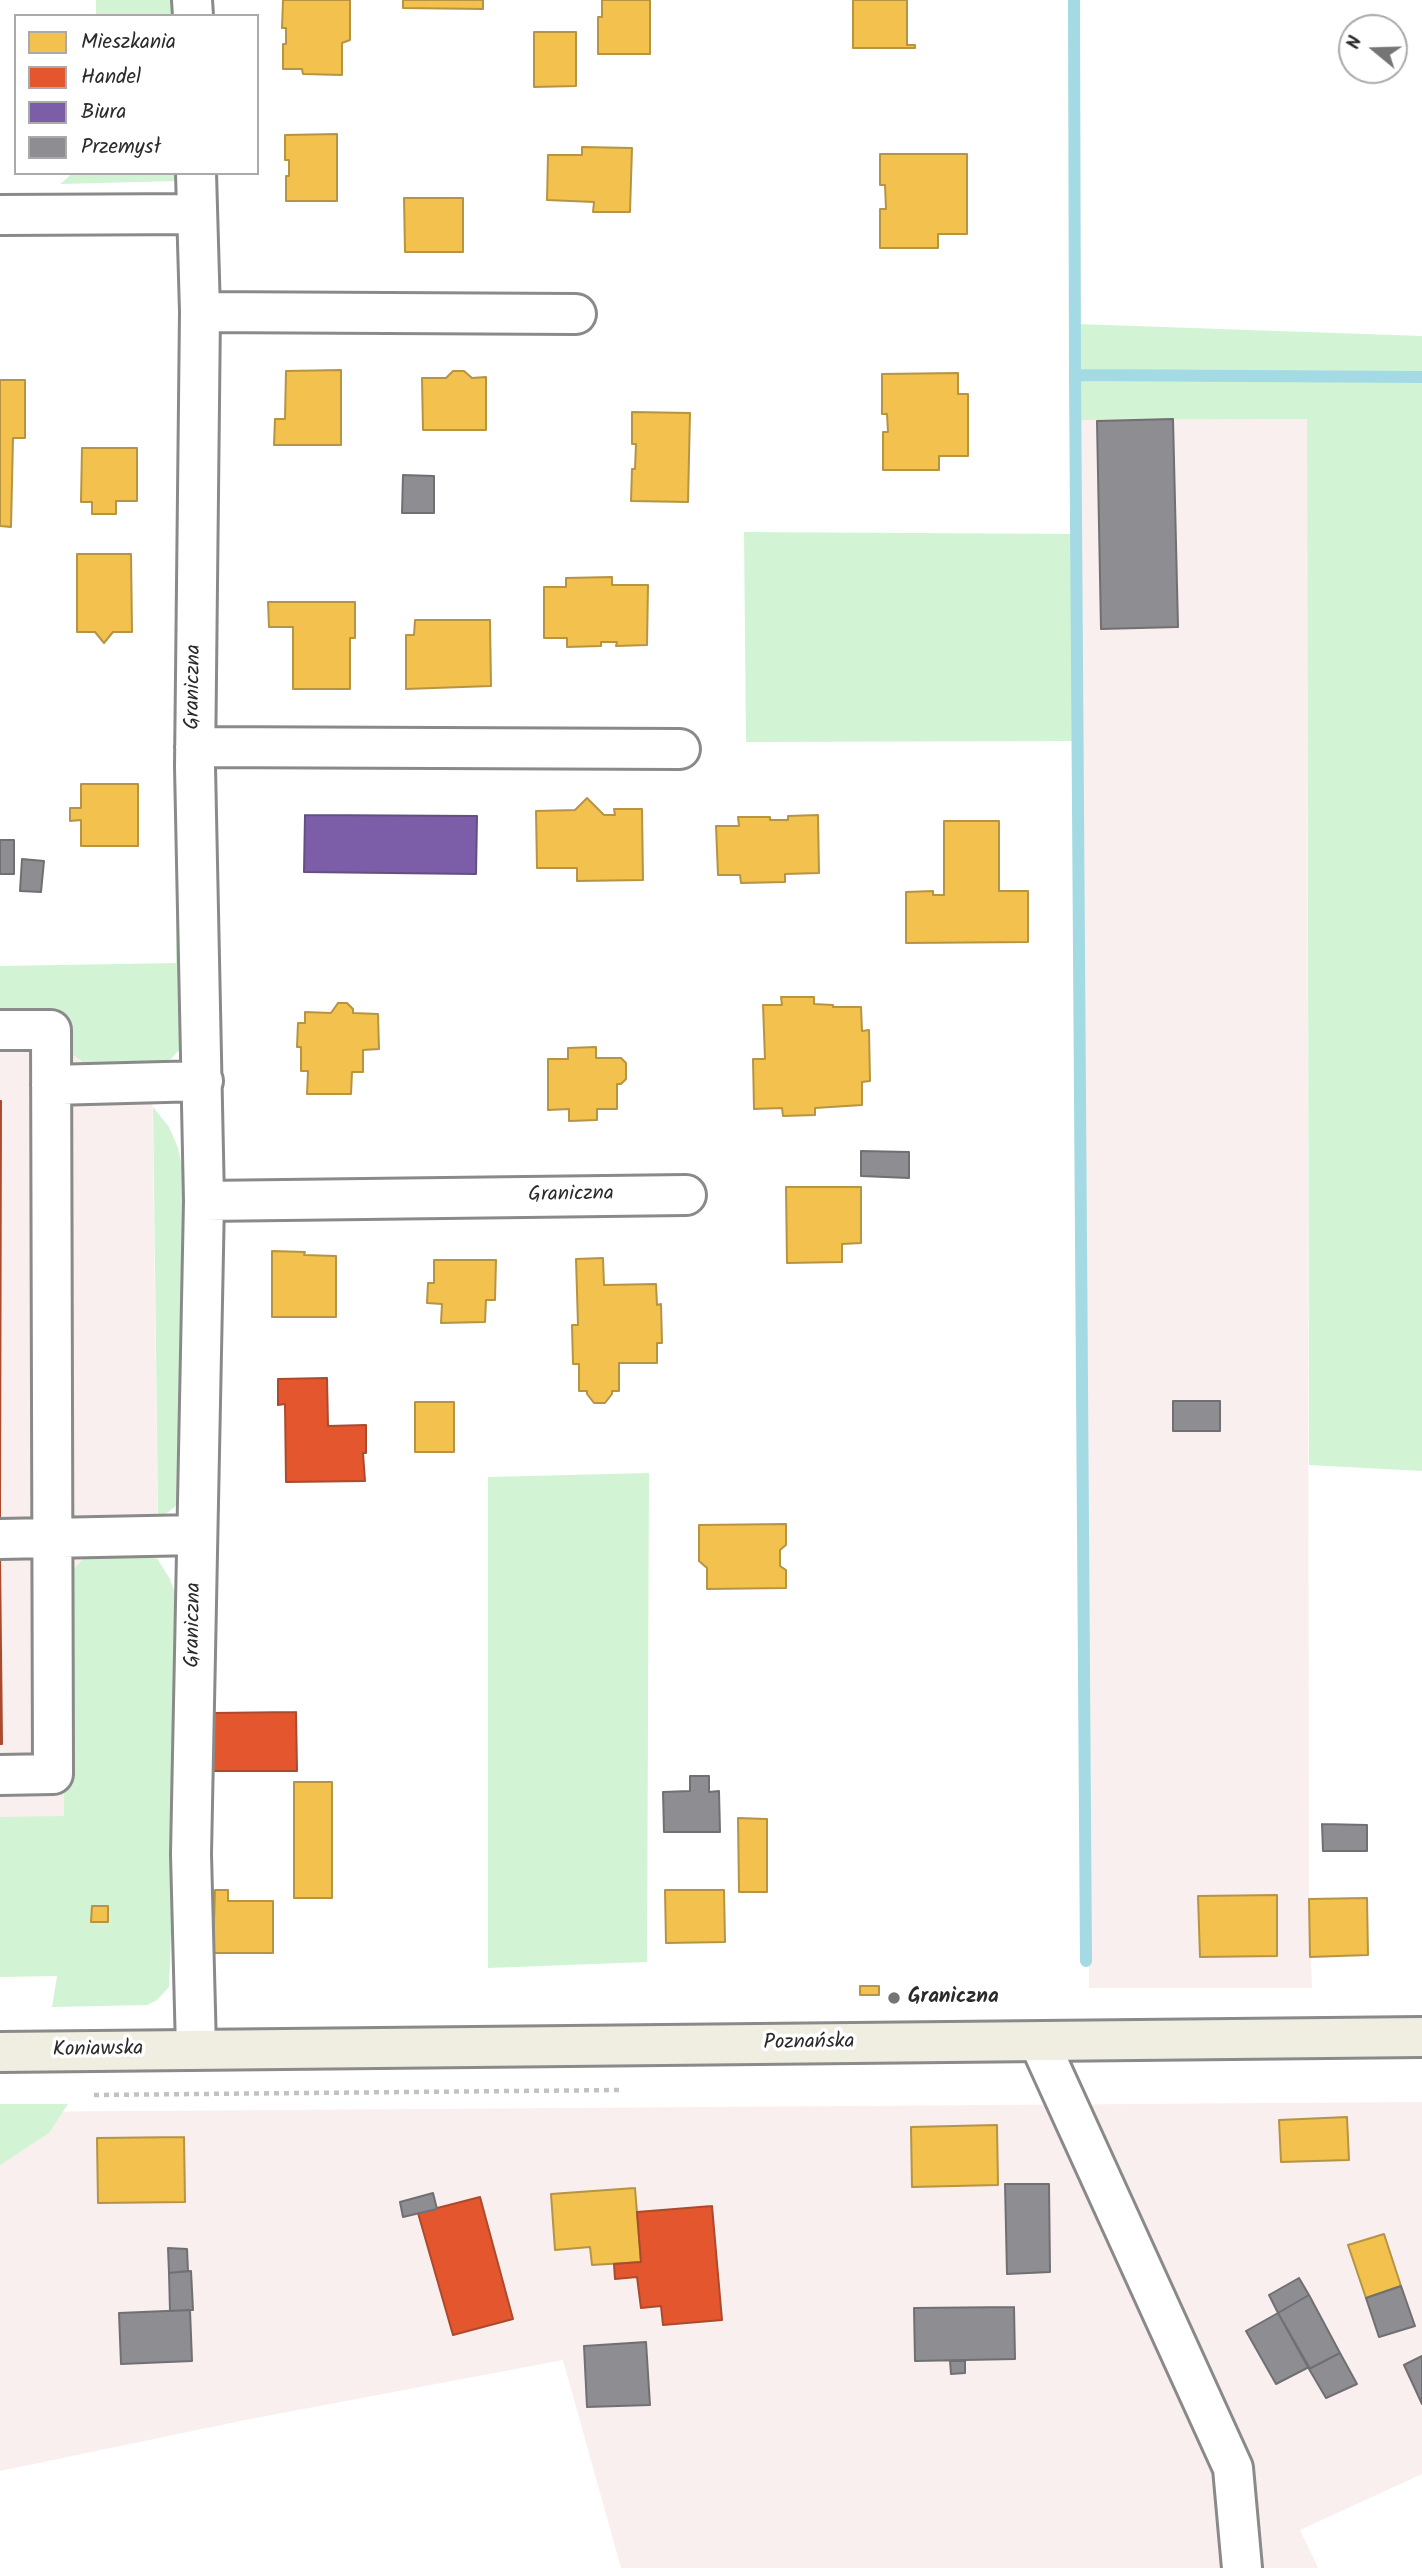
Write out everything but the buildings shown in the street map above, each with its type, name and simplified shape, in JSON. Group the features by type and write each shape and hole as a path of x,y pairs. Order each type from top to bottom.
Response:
{"main road":[{"name":"Poznańska","path":"195,2049 1422,2037"},
{"name":"Koniawska","path":"0,2052 195,2049"}],"street":[{"name":"Graniczna","path":"195,2049 191,1854 204,1201 195,747 200,312 197,175"},
{"path":"0,215 198,214"},
{"path":"200,312 576,314"},
{"path":"195,747 680,749"},
{"path":"0,1030 51,1030 53,1774 0,1775"},
{"path":"51,1085 203,1081"},
{"name":"Graniczna","path":"204,1201 686,1195"},
{"path":"0,1539 197,1535"},
{"path":"1039,2042 1233,2468 1242,2568"}],"shaded area":[{"path":"1307,419 1309,1899 1312,1988 1089,1988 1080,420"},
{"path":"0,966 152,1064 162,1855 0,1977"},
{"path":"1422,2102 1422,2474 1300,2530 1318,2568 621,2568 563,2360 245,2420 0,2471 0,2112"}],"green space":[{"path":"96,0 172,0 172,14 96,14"},
{"path":"71,175 179,175 179,181 60,184"},
{"path":"1077,324 1422,336 1422,1471 1309,1465 1307,419 1080,420"},
{"path":"744,532 1081,534 1082,741 746,742"},
{"path":"177,781 185,1036 181,1048 171,1059 152,1064 83,1062 67,1050 0,1018 0,966 176,963"},
{"path":"153,1107 169,1127 178,1148 184,1176 185,1499 167,1513 158,1516"},
{"path":"649,1473 647,1962 488,1968 488,1477"},
{"path":"103,1554 146,1555 158,1560 170,1579 179,1604 183,1629 169,1987 157,2000 147,2005 52,2007 57,1976 0,1977 0,1817 64,1816 64,1604 70,1573 83,1559"},
{"path":"0,2104 68,2104 49,2133 0,2165"}],"waterway":[{"path":"1074,0 1075,375"},
{"path":"1086,1961 1075,375 1422,377"}],"place":[{"name":"Graniczna","path":"894,1998"}]}
